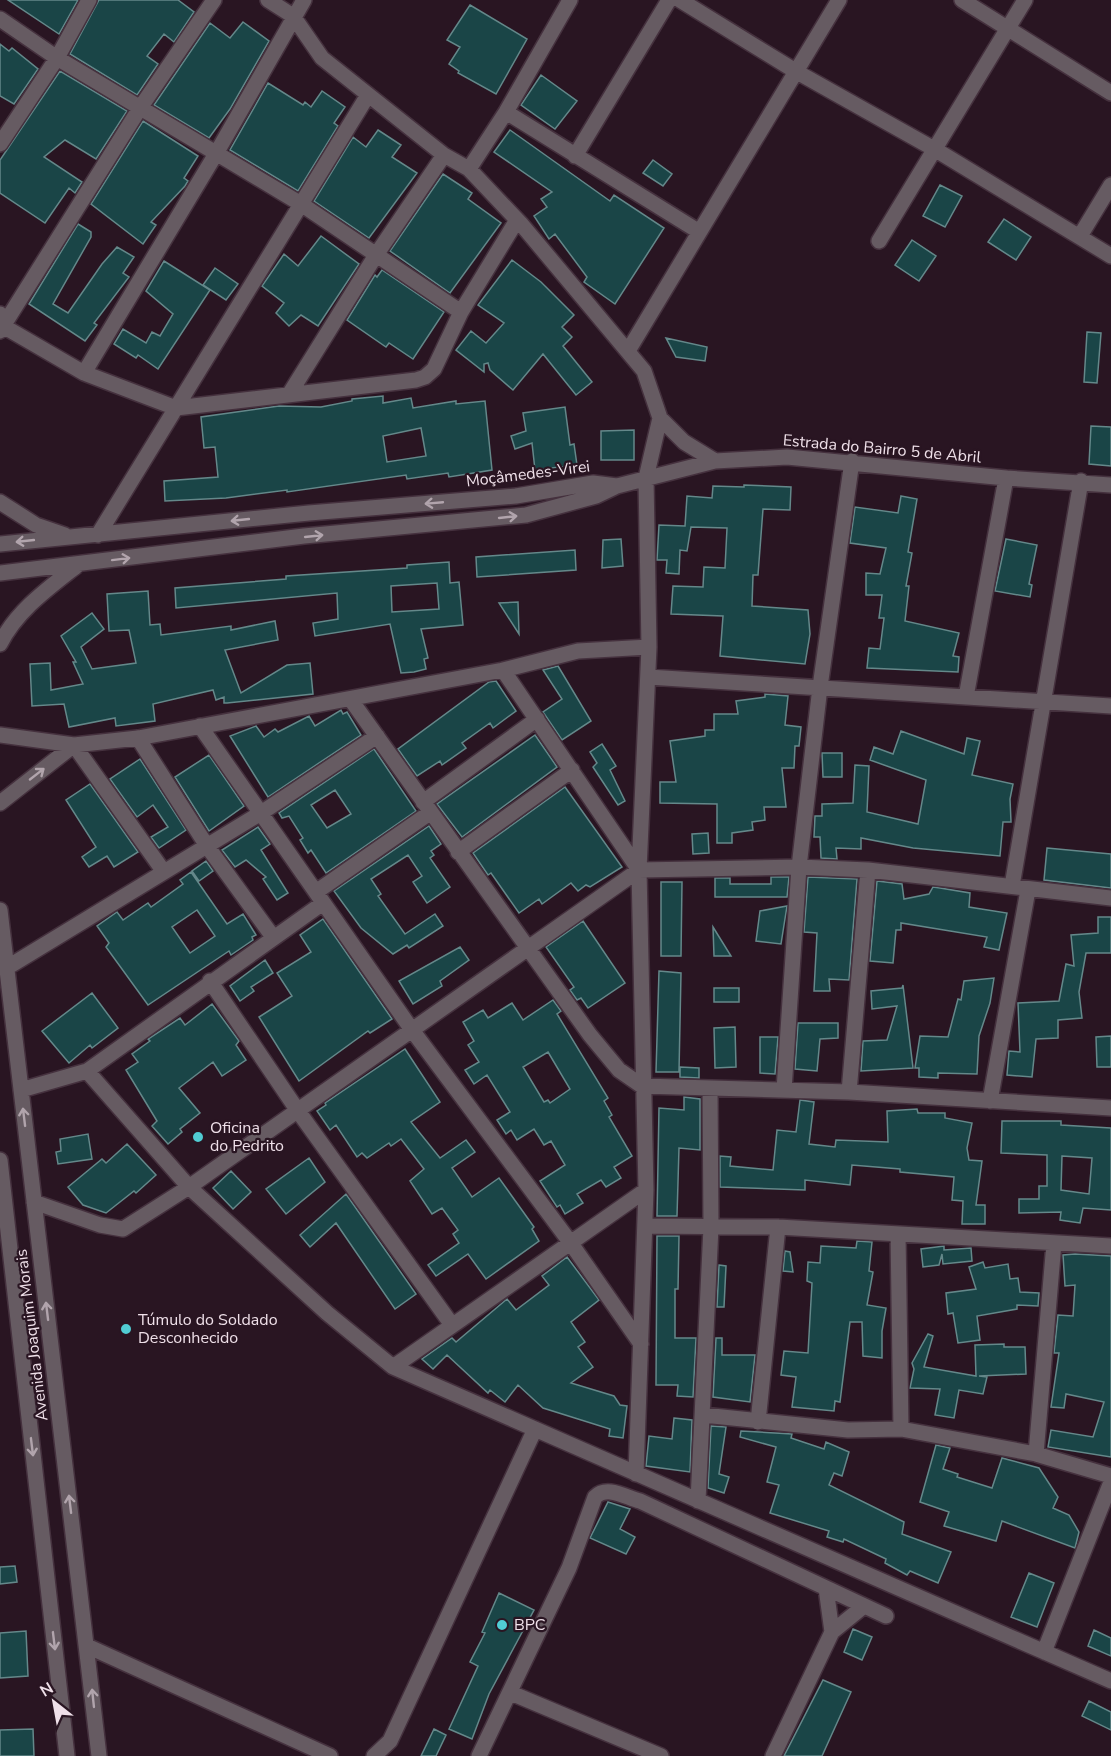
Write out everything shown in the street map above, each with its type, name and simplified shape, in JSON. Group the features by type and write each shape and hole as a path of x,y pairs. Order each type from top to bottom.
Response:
{"street":[{"path":"0,144 57,58 89,0"},
{"path":"214,0 140,108 1,324 84,373 176,408 425,378 434,369 461,312 517,220"},
{"path":"268,0 293,16 322,58 444,155 469,169 517,220 644,371 660,418 684,442 715,461"},
{"path":"84,373 217,152 304,0"},
{"path":"469,169 506,112 570,0"},
{"path":"575,156 669,0"},
{"path":"680,0 797,72 936,150 1111,256"},
{"path":"628,351 698,231 839,0"},
{"path":"962,0 1111,93"},
{"path":"879,241 1025,0"},
{"path":"0,19 57,58 301,204 461,312"},
{"path":"99,535 368,95"},
{"path":"506,112 698,231"},
{"path":"290,393 376,255 444,155"},
{"path":"1080,236 1111,185"},
{"path":"636,1474 646,1190 639,870 649,647 646,478 660,418"},
{"name":"Estrada do Bairro 5 de Abril","path":"617,486 715,461 787,457 852,461 1006,478 1081,481 1111,485"},
{"path":"784,1090 799,867 820,687 852,461"},
{"path":"966,697 1006,478"},
{"path":"1012,886 1081,481"},
{"name":"Moçâmedes-Virei","path":"0,544 309,513 516,496 593,483 617,486"},
{"name":"Moçâmedes-Virei","path":"0,573 304,537 526,515 596,496 617,486"},
{"path":"0,502 36,525 71,537"},
{"path":"0,644 17,620 38,597 80,564"},
{"path":"0,735 74,745 138,738 503,670 578,651 649,647"},
{"path":"503,670 639,870"},
{"path":"648,677 1111,706"},
{"path":"351,700 527,949 605,1053 619,1070 642,1086 849,1092 1111,1108"},
{"path":"21,1090 87,1071 273,937 427,807 537,719"},
{"path":"200,726 412,1030 570,1242 641,1344"},
{"path":"8,967 261,813 377,736"},
{"path":"138,738 207,846 273,937"},
{"path":"0,803 74,745"},
{"path":"74,745 164,872"},
{"path":"458,852 572,770"},
{"path":"34,1202 100,1225 123,1229 189,1187 639,870 799,867 868,870 1111,898"},
{"path":"849,1092 868,870"},
{"path":"990,1101 1028,890"},
{"name":"Avenida Joaquim Morais","path":"0,910 99,1756"},
{"path":"210,981 298,1111 452,1325"},
{"path":"87,1071 189,1187 327,1313 393,1367 1111,1680"},
{"path":"698,1501 711,1227 710,1088"},
{"name":"Avenida Joaquim Morais","path":"0,1160 67,1756"},
{"path":"393,1367 646,1190"},
{"path":"645,1226 778,1227 1111,1246"},
{"path":"758,1422 778,1227"},
{"path":"898,1234 902,1430"},
{"path":"1036,1454 1054,1243"},
{"path":"703,1415 848,1430 902,1430 1036,1454 1111,1476"},
{"path":"374,1756 390,1741 535,1430"},
{"path":"1044,1652 1111,1482"},
{"path":"479,1756 569,1568 595,1497 600,1492 607,1491 640,1501 886,1616"},
{"path":"826,1588 832,1632"},
{"path":"773,1756 832,1632 864,1606"},
{"path":"87,1646 330,1756"},
{"path":"511,1693 661,1756"}],"building":[{"path":"8,0 78,0 59,34"},
{"path":"99,0 178,0 194,12 174,42 164,34 147,56 158,64 137,95 70,54"},
{"path":"470,5 527,39 496,94 458,73 459,71 449,64 460,47 447,40"},
{"path":"243,22 269,41 230,109 209,138 154,105 210,23 230,38"},
{"path":"0,44 9,51 12,48 38,69 14,104 0,96"},
{"path":"60,71 127,111 96,159 65,140 44,157 82,182 75,193 69,188 45,223 0,193 0,160"},
{"path":"541,75 577,101 555,129 521,105"},
{"path":"268,83 303,105 305,102 311,107 322,91 345,107 334,123 338,126 298,191 230,150"},
{"path":"143,121 198,156 184,178 188,181 185,186 151,222 156,225 143,244 91,204"},
{"path":"378,130 401,145 392,157 417,173 369,238 314,201 353,137 366,147"},
{"path":"510,130 610,201 614,195 664,228 615,304 584,282 587,277 555,234 549,239 534,216 547,207 541,199 552,192 494,152"},
{"path":"653,160 672,174 663,186 643,173"},
{"path":"443,174 472,193 468,199 501,223 450,293 390,251"},
{"path":"940,185 962,196 945,227 923,216"},
{"path":"1004,219 1031,237 1016,260 988,242"},
{"path":"78,224 91,232 91,237 53,304 68,313 102,264 117,247 134,257 123,273 129,277 94,323 97,325 85,341 29,304"},
{"path":"321,236 359,264 318,326 301,315 289,326 276,313 284,303 262,286 284,254 298,266"},
{"path":"912,240 936,256 919,281 895,265"},
{"path":"512,260 541,282 574,315 562,327 572,337 563,346 592,382 576,395 543,354 513,390 490,370 488,363 484,364 484,372 456,350 471,331 486,343 504,323 478,305"},
{"path":"164,261 210,290 158,369 138,355 136,358 114,344 123,329 146,343 152,332 160,336 173,314 146,291"},
{"path":"215,268 238,284 226,300 203,285"},
{"path":"382,270 444,312 413,359 389,343 386,347 347,320 375,275 377,277"},
{"path":"1087,332 1101,333 1097,383 1084,382"},
{"path":"666,338 707,347 705,361 676,357"},
{"path":"383,396 383,403 411,398 413,408 456,401 456,404 485,401 492,470 449,477 448,473 407,479 406,475 287,492 287,490 226,498 165,501 164,481 218,477 215,447 204,448 201,417 279,406 321,407 352,401 352,399","holes":["421,428 426,456 387,462 383,436"]},
{"path":"565,407 570,445 574,444 577,465 535,470 532,443 515,449 511,436 526,431 523,413"},
{"path":"1091,426 1111,427 1111,466 1089,464"},
{"path":"634,430 634,460 601,460 601,431"},
{"path":"744,485 791,487 790,510 763,509 758,575 753,575 752,606 808,610 810,634 805,664 720,656 723,616 671,614 673,586 703,587 704,567 725,568 727,528 691,527 687,551 680,550 679,574 666,573 667,560 657,560 659,525 685,526 687,496 712,498 713,486 744,487"},
{"path":"901,496 917,499 908,552 912,553 906,586 909,586 905,621 959,633 953,656 959,657 958,672 867,668 869,648 880,649 884,618 879,618 882,595 866,595 866,573 880,574 886,548 850,543 855,507 898,513"},
{"path":"621,539 623,566 602,568 603,540"},
{"path":"1006,539 1037,545 1029,584 1032,585 1030,597 995,591"},
{"path":"575,550 576,570 477,577 476,557"},
{"path":"449,562 450,583 459,582 463,625 421,629 428,658 424,659 426,669 414,672 401,673 390,624 315,636 313,623 338,619 337,593 176,608 175,588 286,579 286,576 407,568 407,565","holes":["437,583 439,609 392,612 391,586"]},
{"path":"148,591 150,625 160,624 161,635 231,626 231,630 275,621 278,640 225,650 241,693 287,665 310,663 313,694 224,703 224,697 216,700 213,690 153,704 155,721 116,726 115,718 69,727 64,704 32,706 30,664 50,663 51,690 83,684 73,662 76,662 61,636 92,613 104,629 81,647 92,669 136,663 129,630 109,631 107,594"},
{"path":"518,602 519,634 499,603"},
{"path":"558,666 591,721 562,740 543,712 562,699 543,670"},
{"path":"496,681 516,711 493,728 490,723 462,743 466,748 442,765 440,761 417,776 398,749 489,682"},
{"path":"765,694 788,696 785,725 801,727 799,746 795,746 794,768 782,768 786,807 764,807 765,820 752,822 753,830 732,833 732,843 717,843 717,804 660,803 660,782 676,782 670,741 705,736 705,730 714,730 714,714 738,714 736,701 765,697"},
{"path":"341,710 343,714 347,712 361,735 268,797 230,736 256,726 264,737 275,729 278,732 309,716 315,726"},
{"path":"901,731 964,754 967,738 980,741 972,775 1013,784 1010,799 1011,822 1003,822 1000,856 913,848 861,838 861,849 836,848 837,859 821,858 820,837 814,837 815,816 822,816 822,804 853,803 855,765 869,766 867,812 918,824 926,780 870,760 874,747 893,754"},
{"path":"535,735 557,767 462,837 437,804"},
{"path":"602,744 616,766 610,770 625,801 618,805 593,767 597,763 590,752"},
{"path":"374,749 416,811 326,873 311,850 308,853 300,840 303,838 289,816 282,818 279,813","holes":["335,790 351,814 327,828 311,805"]},
{"path":"822,753 842,753 842,777 823,777"},
{"path":"209,755 244,806 209,831 175,777"},
{"path":"140,759 186,830 159,848 151,837 168,827 153,805 137,817 110,779"},
{"path":"90,784 138,852 114,867 107,856 89,867 82,857 96,847 66,800"},
{"path":"565,787 622,867 590,887 586,885 578,891 571,883 542,904 539,899 519,913 491,873 488,875 473,853"},
{"path":"429,826 441,844 431,851 434,855 430,858 450,887 427,903 413,882 422,876 408,855 371,879 381,894 378,896 405,934 435,914 443,926 409,948 407,945 393,954 361,928 334,891"},
{"path":"258,827 270,844 261,850 288,893 277,900 263,879 266,877 246,860 235,867 222,850"},
{"path":"708,833 709,853 693,854 692,834"},
{"path":"1047,848 1111,854 1111,888 1044,880"},
{"path":"206,861 213,871 199,881 192,871"},
{"path":"191,872 227,924 243,914 256,935 252,937 253,940 231,955 229,951 148,1005 106,947 109,943 97,926 117,912 123,920 148,903 151,907 183,884 180,880","holes":["197,910 215,936 190,953 172,927"]},
{"path":"771,877 789,877 787,897 715,897 715,878 730,878 730,884 771,884"},
{"path":"808,877 857,879 849,980 829,979 830,991 814,991 817,933 804,932"},
{"path":"877,881 902,884 904,899 929,894 933,887 970,893 969,907 1007,913 999,950 984,947 987,937 901,923 901,930 896,930 893,963 870,961"},
{"path":"661,882 682,882 681,956 661,956"},
{"path":"787,906 781,944 756,941 760,911"},
{"path":"1098,917 1111,917 1111,953 1086,953 1079,992 1082,1018 1058,1020 1058,1038 1036,1039 1032,1077 1007,1075 1009,1051 1020,1052 1018,1003 1059,1001 1066,964 1074,966 1071,935 1098,933"},
{"path":"323,919 392,1019 370,1033 368,1031 299,1081 259,1017 292,996 277,973 311,952 300,935"},
{"path":"583,921 625,983 588,1008 581,998 577,1000 570,990 574,987 546,947"},
{"path":"713,927 731,956 714,956"},
{"path":"460,947 469,960 440,981 442,986 413,1004 399,981"},
{"path":"265,960 273,973 251,987 254,991 240,1001 230,986"},
{"path":"659,971 681,973 679,1072 656,1072"},
{"path":"994,978 990,1003 979,1036 977,1074 938,1073 938,1078 919,1077 919,1068 915,1068 920,1036 948,1037 958,999 961,1000 964,981"},
{"path":"903,985 913,1068 861,1071 863,1041 887,1040 897,1006 872,1009 871,991 902,988"},
{"path":"714,988 739,988 739,1002 714,1002"},
{"path":"92,993 118,1028 92,1048 90,1045 69,1063 42,1031"},
{"path":"553,1000 561,1011 557,1014 608,1098 604,1101 612,1115 609,1117 632,1156 614,1167 621,1178 606,1187 601,1180 577,1194 583,1203 565,1214 560,1205 557,1207 540,1181 565,1165 551,1141 544,1145 534,1129 517,1140 511,1130 506,1134 497,1120 510,1112 487,1075 474,1084 465,1070 479,1062 468,1045 474,1041 463,1022 483,1010 488,1018 512,1003 523,1020","holes":["548,1052 570,1089 550,1103 548,1100 544,1102 523,1067"]},
{"path":"212,1004 239,1041 236,1045 246,1060 222,1076 213,1062 179,1088 200,1113 180,1129 182,1132 168,1144 152,1126 157,1121 126,1070 138,1062 132,1054 150,1041 148,1039 180,1018 185,1025"},
{"path":"798,1023 838,1023 838,1038 820,1039 817,1071 795,1069"},
{"path":"735,1027 736,1067 715,1068 714,1028"},
{"path":"1111,1036 1111,1067 1097,1067 1096,1037"},
{"path":"760,1037 778,1037 775,1074 760,1073"},
{"path":"405,1049 440,1102 411,1122 440,1158 466,1140 475,1152 452,1168 472,1197 499,1178 534,1227 532,1229 539,1241 486,1279 468,1254 436,1276 428,1265 459,1243 453,1234 458,1230 442,1208 432,1214 410,1181 424,1169 401,1139 391,1146 389,1143 367,1158 362,1153 357,1157 336,1125 330,1130 317,1111 326,1105 325,1103"},
{"path":"680,1067 699,1068 699,1078 680,1077"},
{"path":"684,1097 700,1099 700,1150 679,1148 677,1216 657,1216 659,1108 684,1110"},
{"path":"800,1100 814,1102 809,1144 835,1147 836,1140 888,1142 887,1111 917,1109 918,1113 945,1113 945,1118 972,1123 967,1148 969,1160 982,1161 976,1205 985,1205 985,1224 962,1224 963,1201 952,1200 954,1177 900,1172 900,1169 852,1165 850,1185 805,1180 805,1190 720,1187 720,1156 731,1157 730,1166 773,1170 777,1130 796,1132"},
{"path":"1002,1121 1061,1121 1061,1125 1111,1128 1111,1210 1083,1208 1080,1223 1060,1220 1061,1212 1019,1213 1019,1199 1039,1199 1039,1186 1047,1186 1047,1155 1001,1153","holes":["1062,1156 1092,1158 1089,1194 1061,1190"]},
{"path":"88,1134 92,1159 58,1164 56,1152 61,1151 60,1139"},
{"path":"127,1144 156,1175 136,1193 134,1191 106,1213 83,1205 68,1187 102,1159 106,1163"},
{"path":"309,1158 325,1182 286,1214 266,1189"},
{"path":"231,1171 251,1192 233,1209 213,1188"},
{"path":"346,1194 416,1294 395,1309 336,1223 310,1247 300,1235"},
{"path":"657,1236 679,1236 678,1289 675,1289 675,1338 696,1338 693,1397 677,1396 678,1385 656,1385"},
{"path":"857,1241 872,1242 869,1271 873,1272 867,1305 886,1308 882,1331 882,1358 863,1356 862,1322 850,1322 840,1402 835,1401 834,1411 792,1407 796,1377 781,1375 784,1351 808,1353 812,1283 807,1281 808,1262 820,1263 821,1246 856,1248"},
{"path":"944,1246 944,1250 971,1248 972,1261 943,1264 942,1254 939,1265 923,1267 921,1249"},
{"path":"785,1251 790,1252 793,1272 783,1271"},
{"path":"1063,1255 1111,1256 1111,1457 1048,1447 1051,1430 1093,1437 1104,1402 1066,1394 1064,1408 1051,1407 1059,1353 1054,1353 1058,1315 1073,1316 1075,1285 1065,1286"},
{"path":"567,1257 599,1300 571,1322 585,1342 578,1347 593,1367 571,1383 614,1396 620,1405 627,1406 623,1438 609,1436 610,1429 543,1408 518,1385 505,1402 490,1390 488,1393 447,1355 433,1369 422,1359 452,1338 456,1342 507,1299 516,1310 549,1285 542,1276"},
{"path":"983,1262 985,1268 1008,1264 1010,1279 1018,1278 1020,1292 1039,1293 1038,1306 1017,1305 1017,1309 977,1316 980,1340 958,1343 953,1313 948,1314 946,1293 976,1289 969,1267"},
{"path":"719,1265 726,1266 724,1307 717,1307"},
{"path":"928,1334 933,1336 924,1367 976,1376 975,1345 1004,1344 1004,1347 1025,1347 1026,1374 979,1376 987,1377 983,1394 959,1390 954,1418 935,1415 940,1389 910,1388 914,1369 912,1363"},
{"path":"716,1338 722,1338 722,1355 755,1355 750,1402 713,1397"},
{"path":"674,1418 692,1420 690,1472 646,1466 649,1436 672,1439"},
{"path":"711,1426 726,1427 719,1474 729,1477 724,1493 708,1488"},
{"path":"741,1431 792,1434 791,1438 824,1449 826,1442 849,1452 842,1476 834,1473 829,1485 904,1522 902,1534 951,1552 938,1583 910,1571 907,1575 885,1563 886,1559 844,1539 843,1542 827,1537 829,1531 770,1513 779,1485 767,1482 776,1447 740,1437"},
{"path":"936,1445 950,1448 943,1469 958,1474 957,1477 992,1488 1002,1458 1039,1468 1058,1497 1053,1508 1069,1515 1079,1532 1075,1548 1002,1521 996,1541 944,1526 949,1512 920,1502"},
{"path":"608,1502 630,1509 620,1529 635,1537 626,1554 590,1538"},
{"path":"15,1566 17,1582 0,1584 0,1567"},
{"path":"1029,1573 1054,1583 1037,1627 1011,1617"},
{"path":"499,1593 534,1610 489,1694 472,1739 449,1729 478,1666 470,1662 485,1633 482,1632"},
{"path":"853,1629 872,1637 862,1660 844,1652"},
{"path":"1094,1630 1111,1638 1111,1656 1088,1646"},
{"path":"26,1631 28,1676 0,1678 0,1633"},
{"path":"823,1680 851,1692 822,1756 784,1756"},
{"path":"1089,1701 1111,1712 1111,1730 1082,1716"},
{"path":"33,1729 34,1756 0,1756 0,1730"},
{"path":"434,1729 446,1735 436,1756 421,1756"}],"place":[{"name":"Oficina do Pedrito","path":"198,1137"},
{"name":"Túmulo do Soldado Desconhecido","path":"126,1329"},
{"name":"BPC","path":"502,1625"}]}
